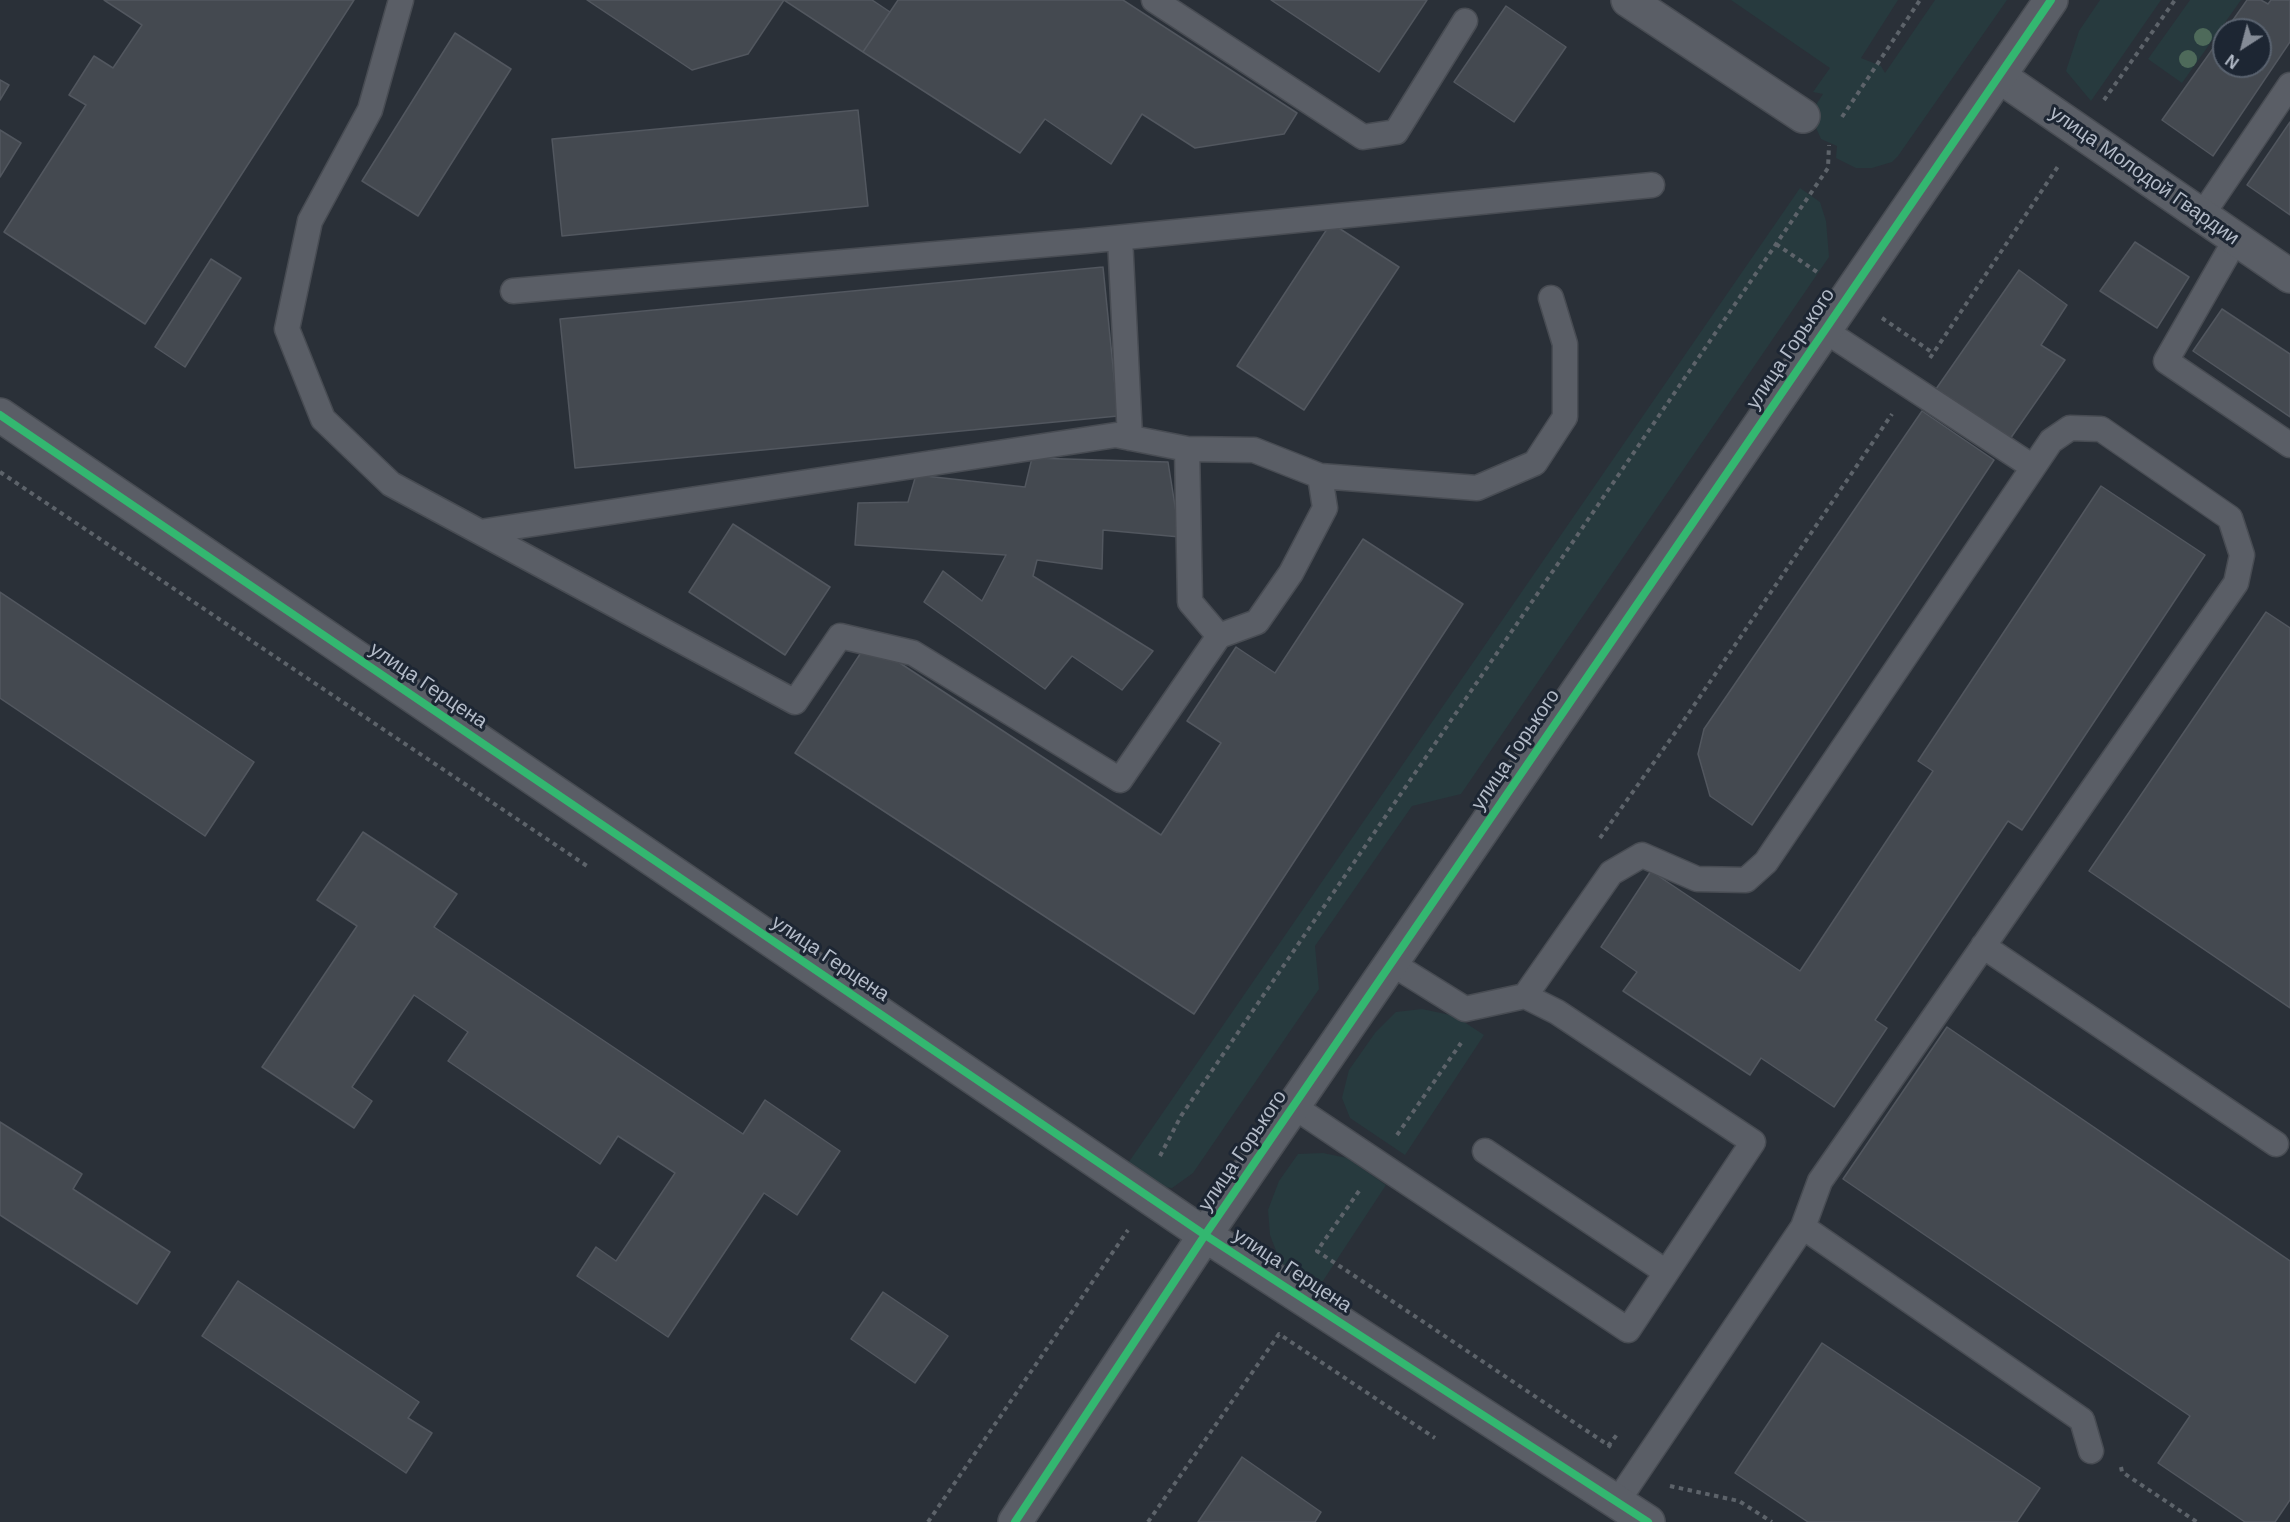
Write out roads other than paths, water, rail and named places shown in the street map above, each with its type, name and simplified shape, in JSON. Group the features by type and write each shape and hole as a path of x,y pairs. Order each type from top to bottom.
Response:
{"street":[{"path":"1628,0 1803,116"},
{"name":"улица Горького","path":"1015,1522 1205,1235 2051,0"},
{"name":"улица Молодой Гвардии","path":"1999,76 2290,276"},
{"name":"улица Герцена","path":"0,415 1205,1235 1648,1522"}],"lane":[{"path":"401,0 370,110 310,221 287,329 323,419 391,484 795,702 840,636 913,653 1120,780 1219,636 1257,622 1291,573 1325,508 1320,476"},
{"path":"1154,0 1363,137 1396,132 1465,21"},
{"path":"2202,215 2290,85"},
{"path":"513,291 1120,238 1652,185"},
{"path":"1120,238 1130,438"},
{"path":"2236,239 2166,361 2290,445"},
{"path":"480,532 1116,435 1187,448 1254,450 1320,476 1477,488 1535,463 1565,417 1565,344 1551,298"},
{"path":"1824,330 2033,467"},
{"path":"1525,996 1611,873 1642,855 1697,879 1746,880 1766,862 2051,441 2070,428 2102,429 2230,519 2242,555 2236,583 1820,1181 1803,1227 1617,1502"},
{"path":"1187,448 1190,602 1219,636"},
{"path":"1983,946 2276,1144"},
{"path":"1293,1106 1628,1330 1753,1142 1557,1012 1525,996 1465,1009 1391,963"},
{"path":"1485,1151 1666,1272"},
{"path":"1803,1227 2082,1420 2091,1451"}]}
